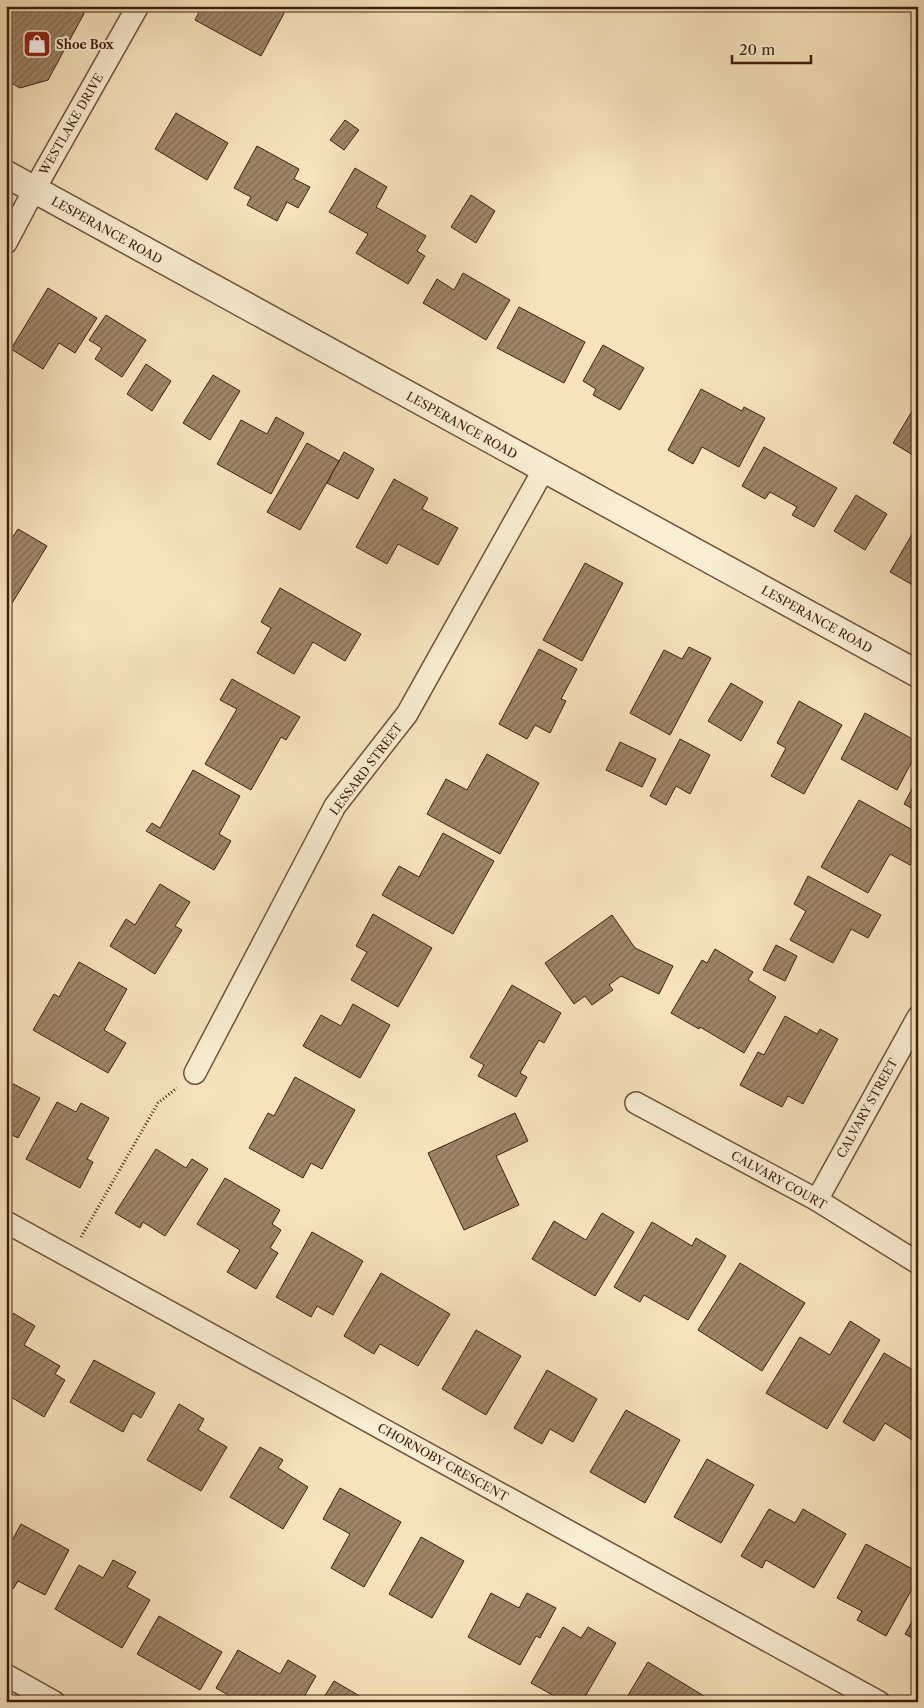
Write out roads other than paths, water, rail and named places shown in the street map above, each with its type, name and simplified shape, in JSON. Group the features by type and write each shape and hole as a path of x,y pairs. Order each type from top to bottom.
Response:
{"street":[{"name":"WESTLAKE DRIVE","path":"6,243 138,6"},
{"name":"LESPERANCE ROAD","path":"6,174 918,674"},
{"name":"LESSARD STREET","path":"195,1073 335,806 407,714 544,469"},
{"name":"CALVARY STREET","path":"817,1200 918,1017"},
{"name":"CALVARY COURT","path":"636,1103 817,1200 918,1263"},
{"name":"CHORNOBY CRESCENT","path":"6,1222 879,1702"},
{"path":"6,1675 54,1702"}],"place":[{"name":"Shoe Box","path":"37,44"}]}
